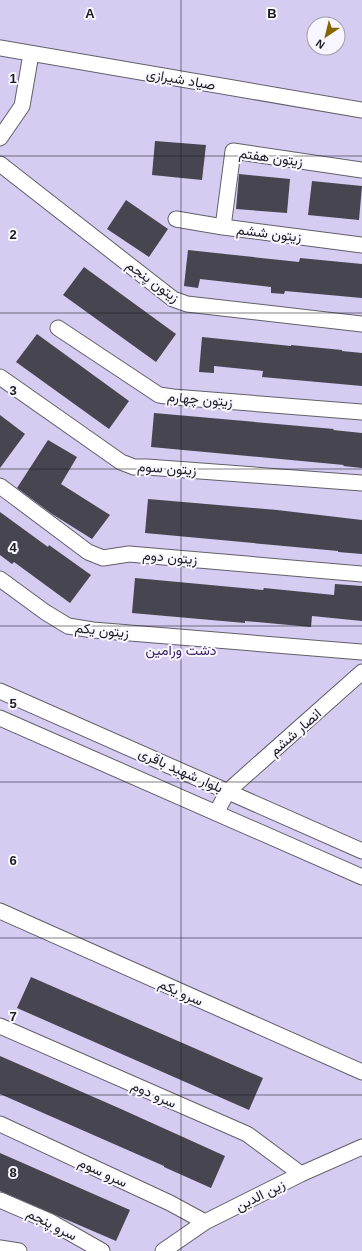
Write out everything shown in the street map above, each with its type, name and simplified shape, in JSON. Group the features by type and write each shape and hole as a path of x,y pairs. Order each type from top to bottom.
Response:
{"street":[{"name":"صیاد شیرازی","path":"0,48 362,110"},
{"path":"0,138 22,106 31,54"},
{"name":"زیتون هفتم","path":"223,227 233,151 362,170"},
{"name":"زیتون پنجم","path":"0,164 174,299 187,304 362,324"},
{"name":"زیتون ششم","path":"176,219 223,227 362,245"},
{"name":"زیتون چهارم","path":"58,328 159,395 362,412"},
{"name":"زیتون سوم","path":"0,377 121,462 134,467 147,466 362,483"},
{"name":"زیتون دوم","path":"0,486 88,552 103,558 129,554 362,574"},
{"name":"زیتون یکم","path":"0,579 45,612 68,626 93,630 362,652"},
{"name":"انصار ششم","path":"216,813 228,791 362,672"},
{"name":"بلوار شهید باقری","path":"0,691 362,850"},
{"name":"بلوار شهید باقری","path":"0,718 362,877"},
{"name":"سرو یکم","path":"0,911 362,1072"},
{"name":"سرو دوم","path":"0,1026 247,1134 301,1174"},
{"name":"سرو سوم","path":"0,1124 170,1203 205,1222"},
{"name":"زین الدین","path":"162,1251 205,1222 301,1174 362,1147"},
{"name":"سرو پنجم","path":"0,1200 51,1222 102,1251"},
{"path":"0,1248 19,1251"}],"green space":[{"name":"دشت ورامین","path":"0,0 362,0 362,1251 0,1251"}],"building":[{"path":"155,141 206,145 202,180 152,175"},
{"path":"239,174 290,179 287,213 236,209"},
{"path":"312,181 362,186 359,220 308,215"},
{"path":"126,200 168,229 149,257 107,229"},
{"path":"188,250 299,262 300,258 362,264 362,298 285,291 284,294 271,293 271,287 200,279 198,288 184,286"},
{"path":"84,267 176,334 156,362 63,295"},
{"path":"37,334 129,401 109,429 16,362"},
{"path":"202,337 362,353 362,386 262,377 263,371 214,366 214,373 199,372"},
{"path":"154,413 334,429 333,430 362,433 362,468 343,466 344,465 151,447"},
{"path":"0,415 25,434 0,468"},
{"path":"48,440 77,457 61,484 110,515 92,539 52,514 17,488"},
{"path":"148,499 277,510 362,520 362,554 145,533"},
{"path":"0,512 48,547 49,545 91,575 70,603 14,562 12,564 0,555"},
{"path":"135,578 334,595 335,584 362,586 362,621 312,616 311,627 132,613"},
{"path":"31,977 263,1078 249,1110 17,1008"},
{"path":"0,1056 225,1156 211,1188 0,1094"},
{"path":"0,1153 130,1210 116,1241 0,1191"}]}
